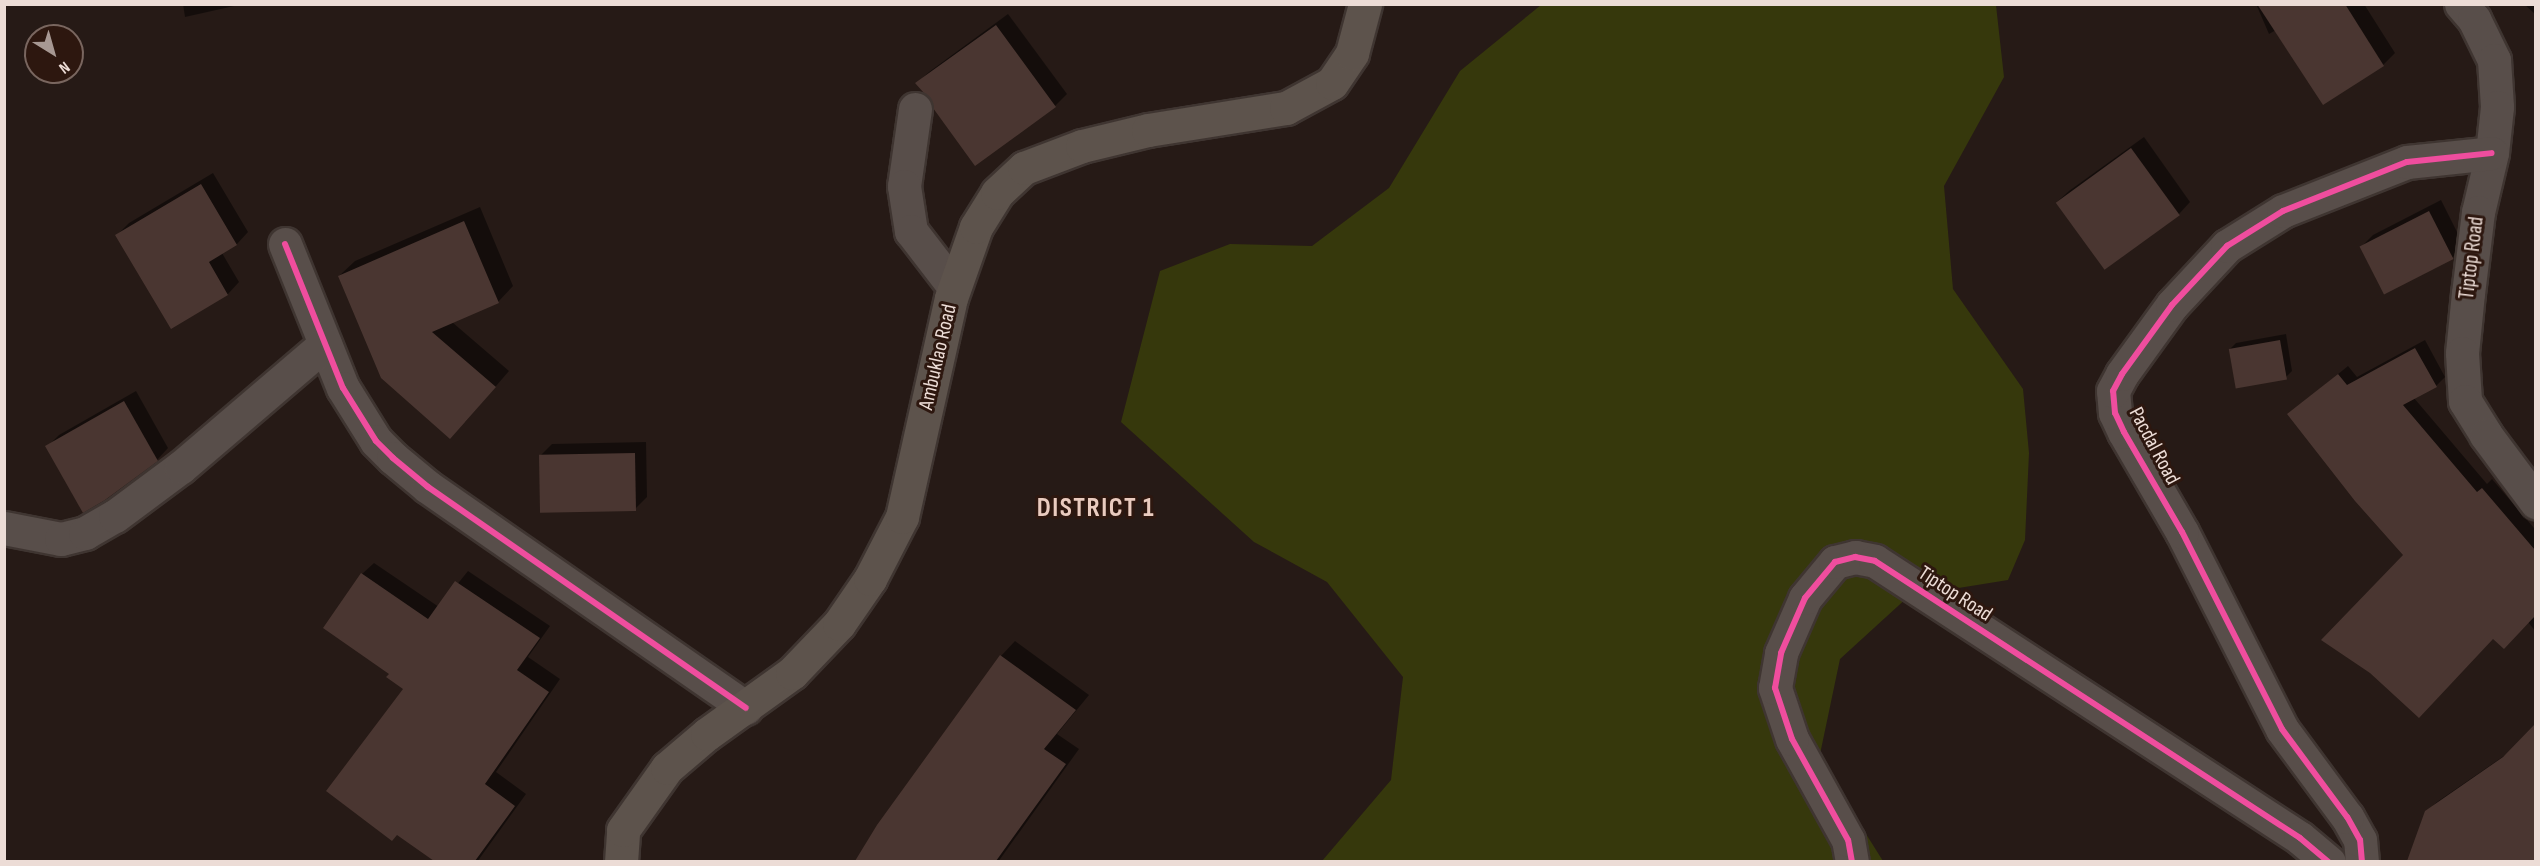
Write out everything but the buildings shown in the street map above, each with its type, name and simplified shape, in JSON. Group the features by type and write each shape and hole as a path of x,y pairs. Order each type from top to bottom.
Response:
{"main road":[{"name":"Ambuklao Road","path":"621,861 623,830 667,768 707,734 792,673 839,624 870,579 902,517 954,287 976,227 997,193 1024,168 1082,146 1148,130 1286,108 1332,83 1352,53 1365,4"}],"street":[{"name":"Tiptop Road","path":"2461,4 2474,19 2494,60 2497,107 2492,153 2478,212 2468,294 2462,353 2465,400 2486,435 2535,502"},
{"path":"915,109 904,186 911,231 954,287"},
{"name":"Pacdal Road","path":"2362,861 2360,840 2347,817 2282,729 2182,532 2124,432 2115,413 2113,391 2122,374 2172,304 2227,246 2236,240 2283,211 2407,162 2492,153"},
{"path":"285,244 343,388 376,441 429,487 746,708"},
{"path":"4,528 61,539 85,533 115,516 181,467 325,344"},
{"name":"Tiptop Road","path":"1852,861 1848,840 1792,739 1775,688 1781,653 1804,598 1835,562 1855,556 1875,561 2300,838 2329,861"}],"shaded area":[{"path":"1541,5 1996,5 2004,77 1944,186 1953,289 2023,389 2029,453 2025,540 2008,580 1909,596 1840,659 1819,759 1883,861 1322,861 1391,780 1403,677 1327,582 1254,542 1121,422 1160,271 1230,244 1312,246 1389,188 1460,71"}],"cycle path":[{"path":"2362,862 2360,840 2347,817 2282,729 2182,532 2124,432 2115,413 2113,391 2122,374 2172,305 2227,246 2283,211 2407,162 2492,153"},
{"path":"285,244 343,388 376,441 428,487 746,708"},
{"path":"1852,862 1848,840 1792,739 1775,688 1781,653 1805,598 1835,562 1855,557 1875,561 2300,838 2329,862"}],"district":[{"name":"DISTRICT 1","path":"1096,509"}]}
